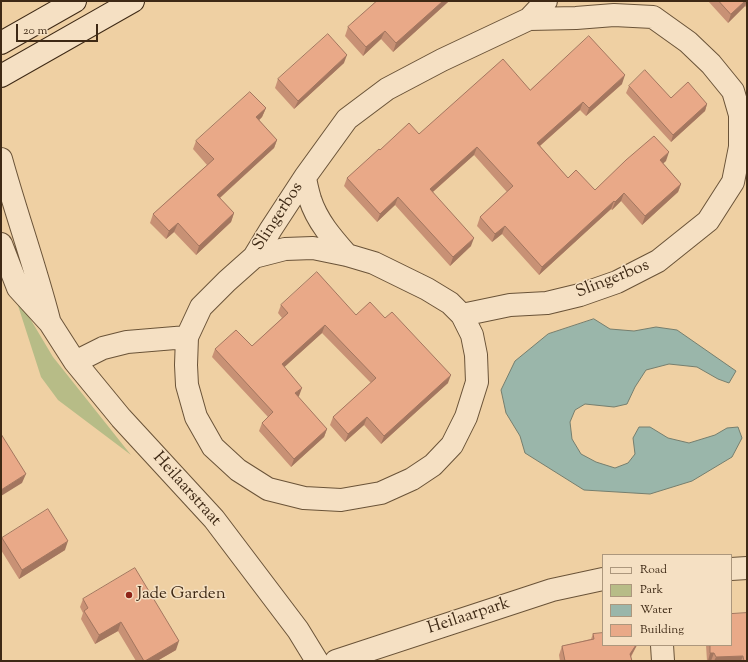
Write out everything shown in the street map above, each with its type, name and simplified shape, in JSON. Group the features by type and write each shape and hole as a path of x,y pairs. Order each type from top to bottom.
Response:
{"street":[{"path":"1,43 75,1"},
{"path":"1,76 133,1"},
{"name":"Slingerbos","path":"254,257 285,249 313,248 347,255 374,264 427,289 450,303 462,315 472,335 476,355 477,382 466,417 452,445 433,465 412,479 381,493 341,500 304,498 268,489 238,470 213,447 196,417 187,385 187,337 201,307 254,257 270,229 347,119 387,89 442,60 529,19 546,1"},
{"name":"Slingerbos","path":"462,315 510,305 547,303 580,295 617,282 658,261 708,221 734,182 740,147 740,91 688,42 648,9 614,15 576,18 529,19"},
{"name":"Heilaarstraat","path":"1,159 39,281 50,323"},
{"name":"Slingerbos","path":"305,178 310,200 321,221 330,236 347,255"},
{"name":"Heilaarstraat","path":"1,244 18,288 50,323 74,362 121,418 214,519 298,630 317,661"},
{"path":"74,362 103,348 127,342 187,337"},
{"path":"732,569 747,568"},
{"name":"Heilaarpark","path":"336,661 552,590 602,579"},
{"path":"662,646 663,661"}],"green space":[{"path":"13,290 53,357 131,455 58,400 41,377"}],"water":[{"path":"594,319 610,329 634,331 656,327 677,330 736,371 729,383 718,379 697,367 669,364 646,370 635,387 627,404 614,407 585,404 575,410 570,422 572,439 581,454 596,462 615,468 628,463 635,454 633,438 639,427 650,427 668,438 689,443 715,435 727,428 738,427 742,438 732,457 692,481 650,494 584,490 525,453 520,436 506,413 501,390 515,361 548,334"}],"building":[{"path":"377,1 443,1 396,43 385,31 366,47 348,27"},
{"path":"719,1 745,1 731,14"},
{"path":"328,34 347,55 298,101 278,79"},
{"path":"589,36 625,75 589,108 583,102 537,143 568,178 576,170 595,190 626,160 654,136 669,152 660,160 681,184 645,216 624,193 542,267 505,226 495,234 480,217 513,186 477,147 430,189 474,238 453,257 398,197 380,214 347,178 409,123 419,134 503,59 530,90"},
{"path":"645,70 671,98 688,82 707,104 673,135 629,86"},
{"path":"250,92 266,108 256,117 277,140 217,195 234,213 199,246 178,223 169,231 153,214 214,159 196,141"},
{"path":"317,272 356,315 370,302 385,318 392,312 451,375 384,436 367,417 348,434 333,417 376,378 325,325 282,364 302,388 295,393 327,429 294,459 262,423 273,412 215,349 236,330 252,346 288,313 281,305"},
{"path":"1,434 26,474 1,490"},
{"path":"48,509 68,541 22,570 2,538"},
{"path":"135,568 179,641 145,661 121,622 99,635 84,611 88,608 83,599"},
{"path":"747,613 747,661 744,661 743,656 716,657 714,653 710,653 710,646 732,646 732,614"},
{"path":"602,633 602,646 635,646 630,654 632,661 565,661 562,646 594,639 593,634"}],"place":[{"name":"Jade Garden","path":"129,595"}]}
